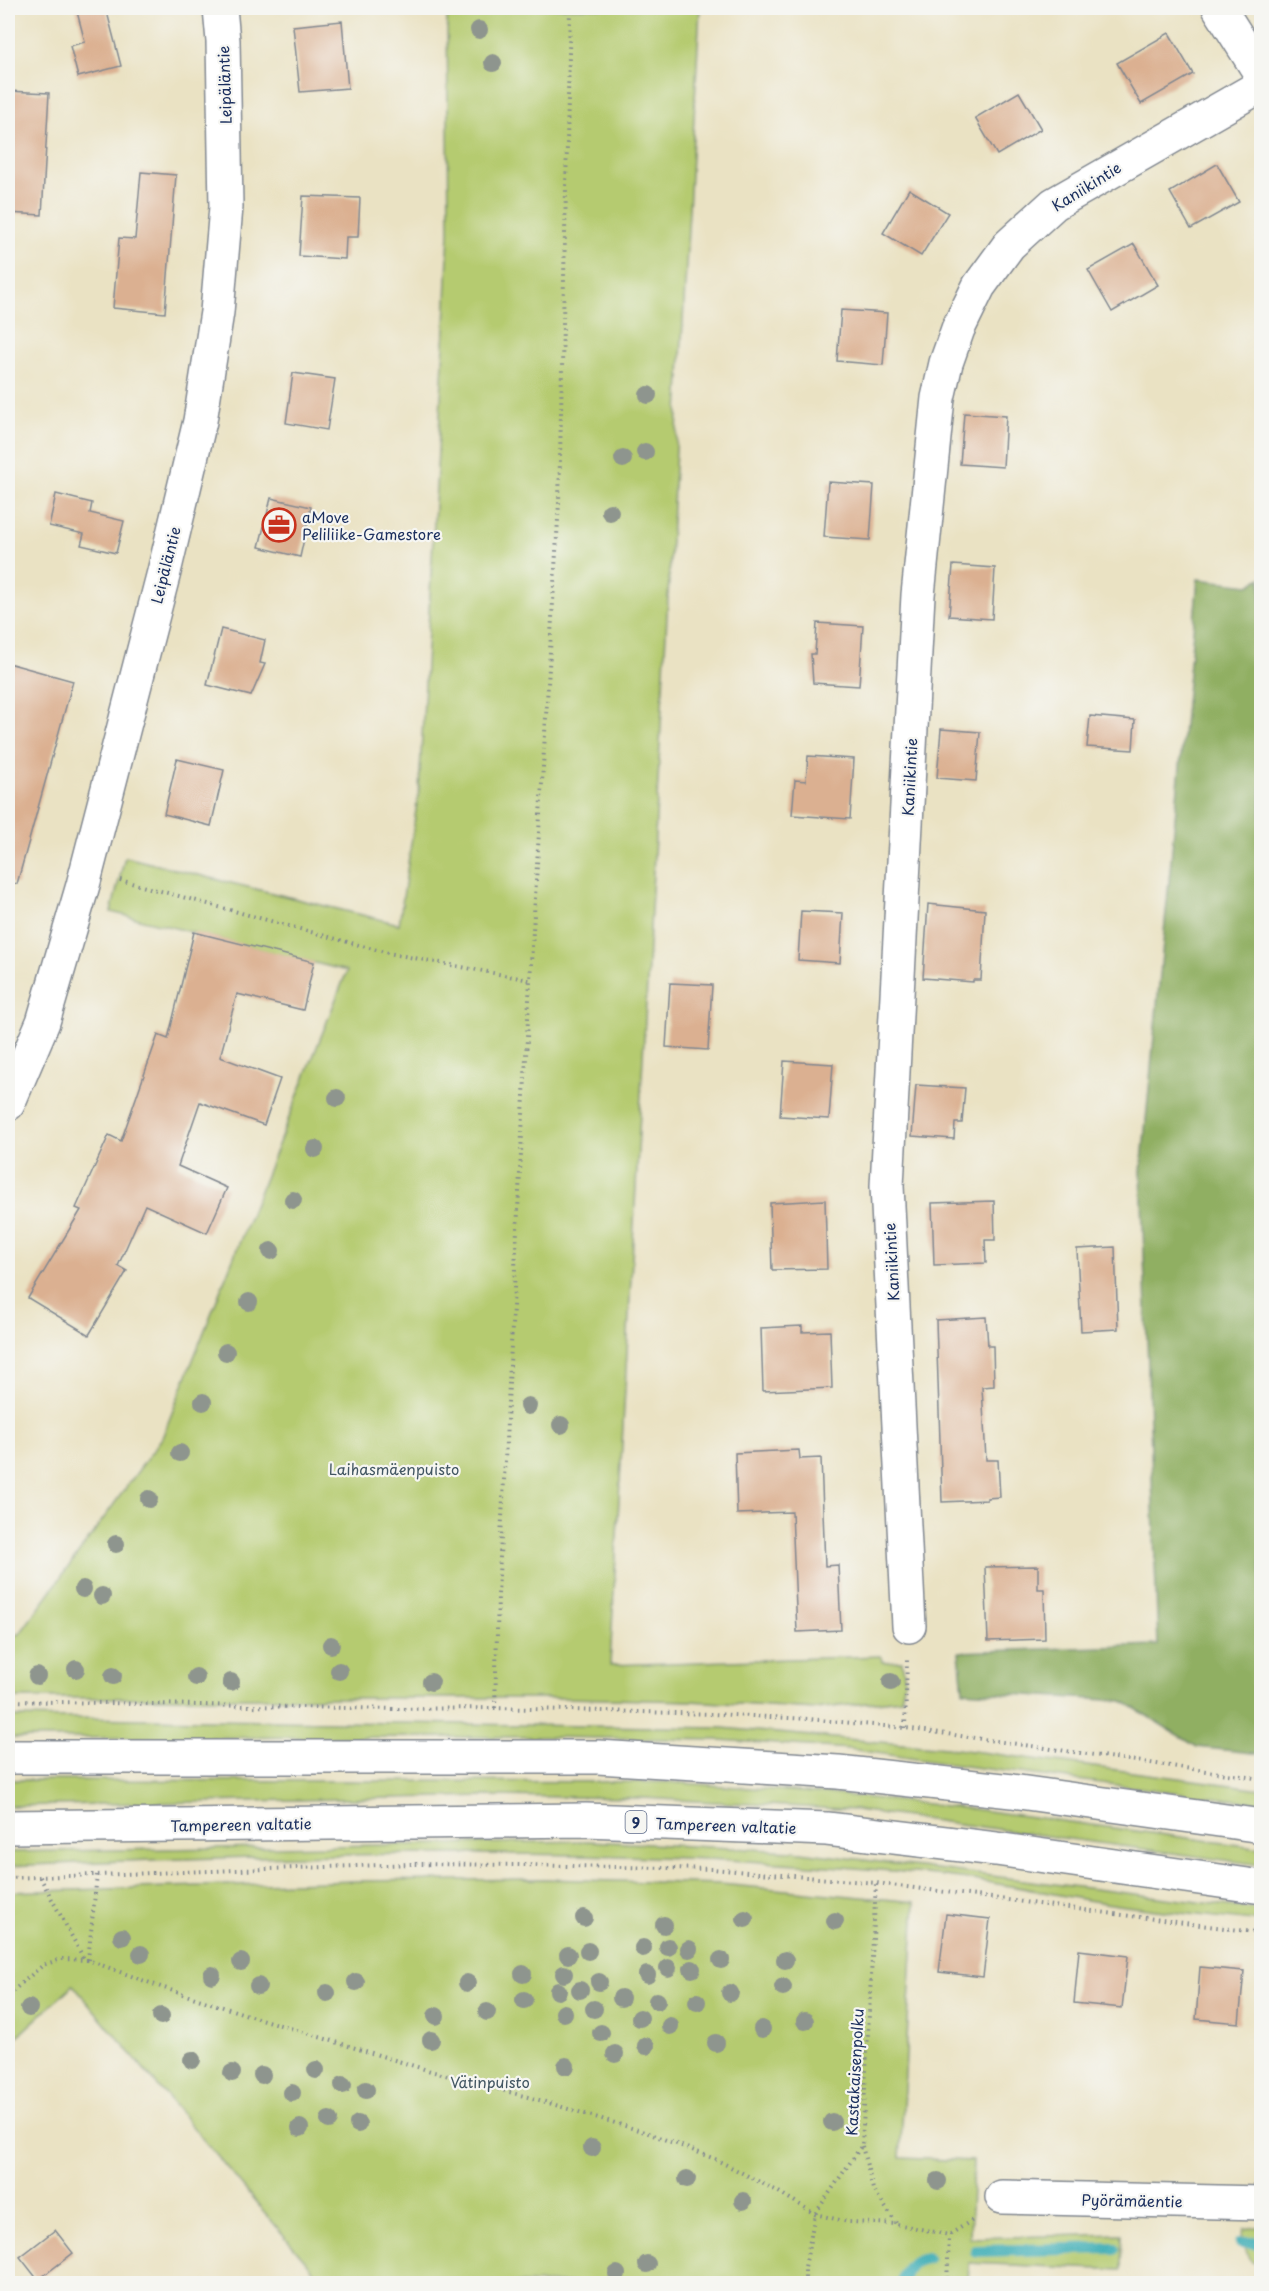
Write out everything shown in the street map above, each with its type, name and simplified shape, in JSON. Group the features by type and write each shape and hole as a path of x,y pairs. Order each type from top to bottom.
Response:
{"main road":[{"name":"Leipäläntie","path":"8,1104 43,1022 83,885 164,572 200,421 217,312 226,207 220,8"},
{"path":"1219,8 1262,76"},
{"name":"Kaniikintie","path":"909,1626 887,1186 918,595 938,398 958,328 979,286 1009,245 1054,204 1262,85"},
{"path":"8,1757 598,1757 861,1774 1012,1791 1262,1826"},
{"name":"Tampereen valtatie","path":"8,1827 586,1820 827,1829 996,1849 1262,1887"},
{"name":"Pyörämäentie","path":"1002,2197 1262,2203"}],"path":[{"path":"495,1708 498,1595 530,980 560,503 570,8"},
{"path":"115,879 388,953 530,980"},
{"path":"905,1728 909,1626"},
{"path":"8,1878 413,1864 522,1864 712,1869 876,1883 1262,1933"},
{"path":"86,1959 97,1875"},
{"path":"40,1877 86,1959"},
{"name":"Kastakaisenpolku","path":"806,2283 805,2267 815,2214 862,2145 876,1883"},
{"path":"8,1995 43,1965 61,1959 86,1959 161,1987 279,2025 648,2133 715,2159 777,2191 815,2214 848,2222 897,2224 949,2235 969,2223 1002,2197"},
{"path":"862,2145 873,2189 897,2224"},
{"path":"947,2283 949,2235"}],"green space":[{"name":"Laihasmäenpuisto","path":"447,8 700,8 610,1665 881,1656 882,1662 902,1661 905,1681 901,1699 815,1709 691,1701 566,1698 8,1698 8,1633 19,1635 162,1438 347,971 111,912 125,857 399,924 419,790 445,326 449,231"},
{"path":"1261,578 1261,1754 1197,1747 1123,1701 963,1691 959,1652 1158,1645 1141,1172 1198,579 1249,585"},
{"path":"8,1717 722,1728 957,1749 1261,1789 1261,1803 949,1764 850,1749 719,1740 542,1737 8,1738"},
{"path":"8,1780 669,1782 844,1795 973,1809 1261,1848 1261,1865 856,1810 643,1798 486,1796 8,1806"},
{"path":"588,1841 793,1851 1261,1910 1261,1922 1124,1906 936,1875 821,1865 705,1859 588,1855 356,1855 8,1866 8,1852"},
{"name":"Vätinpuisto","path":"544,1879 720,1884 915,1902 900,2158 973,2161 970,2238 1122,2234 1121,2270 969,2263 968,2284 324,2283 73,1985 8,2045 8,1892 357,1881"},
{"path":"1261,2227 1261,2264 1252,2262 1241,2243 1244,2229"}],"building":[{"path":"76,8 106,8 121,66 78,77 70,46 85,42"},
{"path":"342,21 348,88 300,92 293,26"},
{"path":"1169,33 1193,74 1141,104 1117,63"},
{"path":"8,91 49,93 42,215 8,213"},
{"path":"1019,92 1041,129 997,155 975,118"},
{"path":"1217,164 1239,202 1191,229 1170,192"},
{"path":"141,172 176,175 165,313 113,308 119,238 135,239"},
{"path":"909,189 948,213 921,256 883,233"},
{"path":"303,196 360,198 358,237 346,237 345,259 299,256"},
{"path":"1134,244 1158,285 1112,312 1088,270"},
{"path":"841,310 887,313 883,365 837,361"},
{"path":"293,373 335,379 327,430 286,423"},
{"path":"964,413 1006,416 1003,467 960,464"},
{"path":"828,482 874,485 870,540 824,537"},
{"path":"56,494 92,503 90,513 124,521 116,553 81,545 84,534 49,526"},
{"path":"271,498 311,507 300,557 259,547"},
{"path":"953,565 995,568 992,619 949,616"},
{"path":"817,623 863,626 859,686 813,683 811,654 815,654"},
{"path":"221,629 265,640 260,663 265,664 251,696 207,685"},
{"path":"8,663 73,681 17,884 8,882"},
{"path":"1090,716 1135,720 1133,750 1087,747"},
{"path":"941,729 980,732 976,781 937,778"},
{"path":"808,756 854,759 850,819 792,815 795,780 806,781"},
{"path":"177,759 224,770 211,826 164,814"},
{"path":"928,904 985,910 981,980 973,980 973,982 923,978"},
{"path":"801,911 843,913 840,963 798,960"},
{"path":"194,932 314,962 303,1010 237,994 220,1057 280,1079 264,1125 200,1102 178,1166 227,1188 207,1233 145,1205 118,1266 127,1271 89,1335 28,1298 81,1210 76,1208 109,1135 121,1141 158,1035 168,1039"},
{"path":"670,983 712,985 708,1050 666,1047"},
{"path":"784,1061 833,1064 829,1119 780,1116"},
{"path":"916,1085 965,1088 962,1123 955,1123 954,1139 912,1136"},
{"path":"825,1200 827,1269 772,1270 770,1203"},
{"path":"994,1201 995,1240 985,1240 986,1263 934,1265 932,1203"},
{"path":"1115,1247 1118,1329 1081,1331 1077,1249"},
{"path":"986,1317 988,1346 993,1346 994,1386 982,1387 986,1460 998,1460 1000,1497 987,1498 987,1500 942,1502 936,1320"},
{"path":"802,1326 802,1332 830,1331 832,1388 763,1391 761,1328"},
{"path":"799,1450 800,1459 821,1458 825,1566 838,1565 841,1630 797,1632 792,1512 737,1514 735,1453"},
{"path":"1038,1566 1038,1589 1044,1589 1045,1639 988,1641 985,1567"},
{"path":"946,1914 990,1919 983,1977 939,1972"},
{"path":"1079,1950 1128,1956 1122,2008 1074,2003"},
{"path":"1200,1967 1244,1971 1239,2023 1196,2019"},
{"path":"55,2230 73,2253 38,2280 20,2257"}],"waterway":[{"path":"1241,2243 1262,2243"},
{"path":"976,2251 1114,2248"},
{"path":"902,2284 905,2273 912,2263 927,2258"}],"place":[{"name":"aMove Peliliike-Gamestore","path":"279,525"}]}
